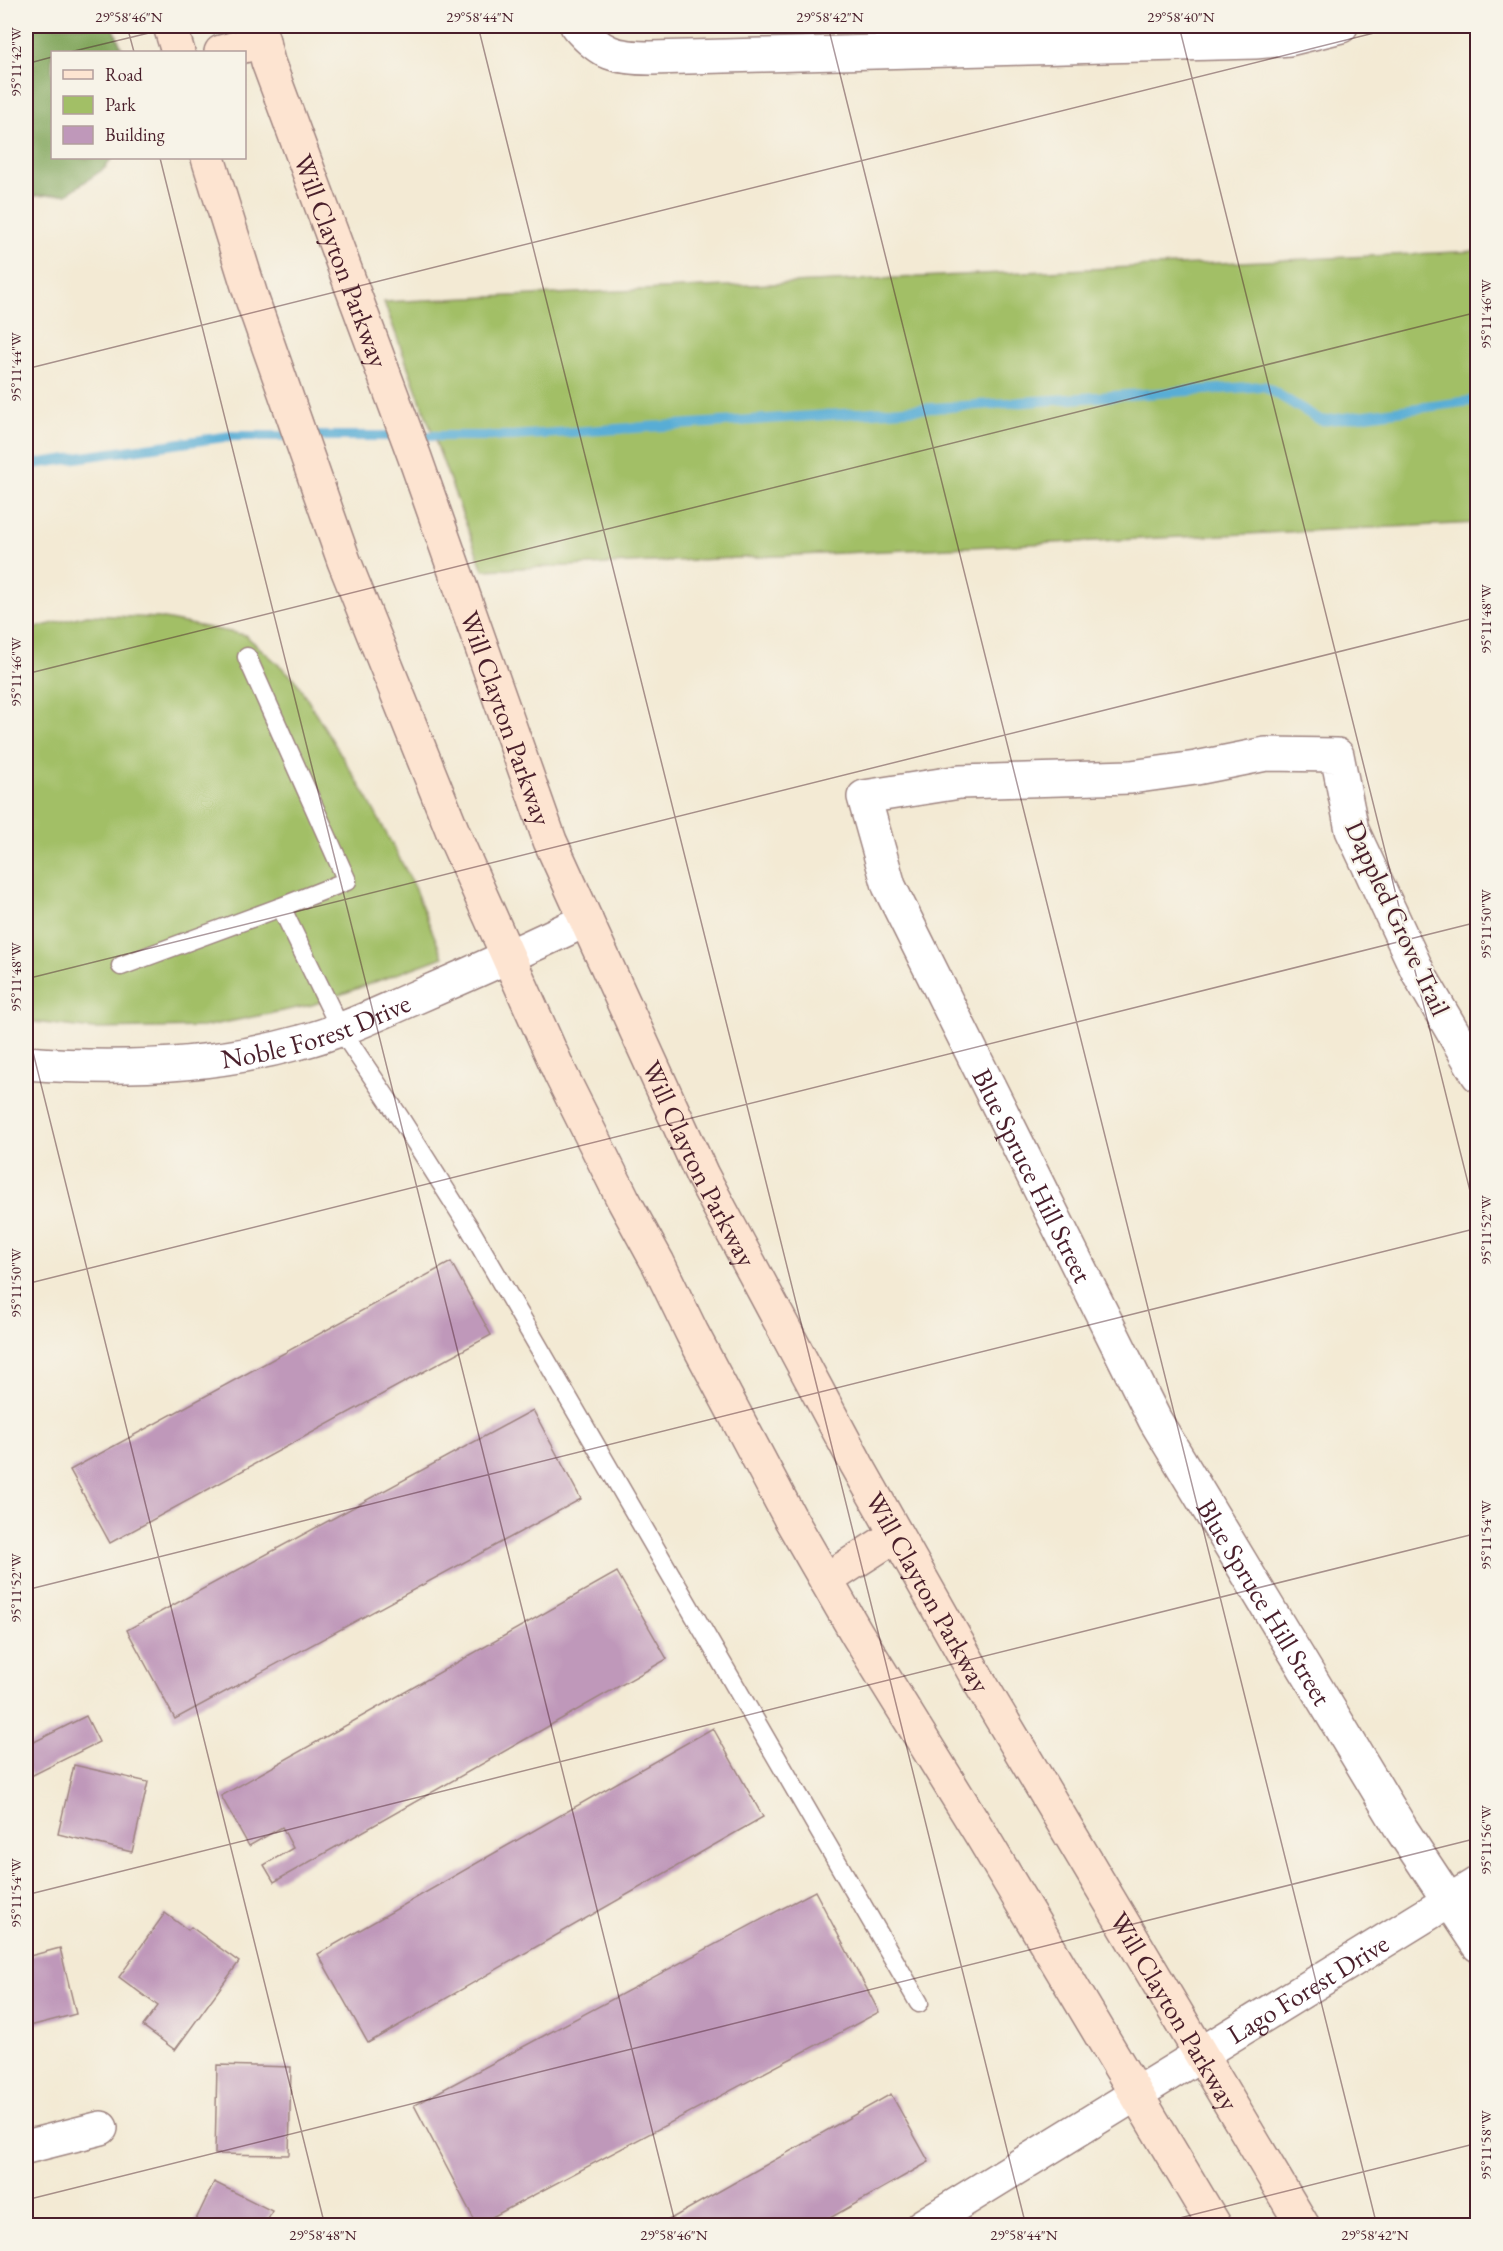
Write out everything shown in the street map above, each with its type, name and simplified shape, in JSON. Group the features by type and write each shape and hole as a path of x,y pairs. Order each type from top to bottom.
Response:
{"main road":[{"path":"170,26 178,51"},
{"path":"223,51 261,33"},
{"name":"Will Clayton Parkway","path":"261,33 268,62 381,366 550,840 702,1175 896,1535 980,1681 1304,2226"},
{"path":"208,159 276,368 344,561 456,842 560,1073 692,1333 790,1518 1215,2226"},
{"path":"826,1580 896,1535"}],"street":[{"path":"588,36 622,58 651,58 992,37 1255,42 1289,39 1341,26"},
{"name":"Blue Spruce Hill Street","path":"1337,754 1266,754 1196,768 1131,777 960,782 864,797 889,886 1155,1420 1402,1830 1478,1945"},
{"name":"Dappled Grove Trail","path":"1337,754 1352,830 1419,974 1478,1075"},
{"name":"Noble Forest Drive","path":"26,1063 153,1066 224,1059 300,1043 341,1030 508,957 586,920"},
{"name":"Lago Forest Drive","path":"922,2226 1478,1882"},
{"path":"26,2147 101,2128"}],"lane":[{"path":"121,966 281,908 347,881 247,657"},
{"path":"281,908 341,1030 469,1227 919,2003"}],"green space":[{"path":"26,26 113,26 123,51 51,51 51,159 111,159 105,168 67,194 34,196 26,208"},
{"path":"1477,251 1477,523 483,570 384,302"},
{"path":"87,615 159,618 245,635 295,679 368,799 411,880 443,957 312,1005 203,1027 94,1029 26,1021 26,630"}],"building":[{"path":"451,1262 491,1335 110,1543 70,1470"},
{"path":"533,1410 581,1499 175,1719 127,1630"},
{"path":"617,1572 667,1659 274,1882 264,1865 293,1848 282,1827 249,1846 221,1796"},
{"path":"86,1716 99,1742 31,1776 26,1764 26,1746"},
{"path":"713,1728 763,1817 368,2043 318,1954"},
{"path":"74,1765 148,1782 132,1852 58,1834"},
{"path":"815,1891 879,2012 477,2225 414,2105"},
{"path":"165,1913 188,1930 191,1927 239,1962 175,2050 143,2026 158,2006 119,1977"},
{"path":"60,1948 76,2014 26,2027 26,1957"},
{"path":"217,2065 291,2067 289,2155 215,2154"},
{"path":"891,2094 929,2162 816,2226 658,2226"},
{"path":"214,2182 272,2211 265,2226 193,2226"}],"waterway":[{"path":"26,465 231,436 512,436 1264,386 1322,421 1478,400"}]}
